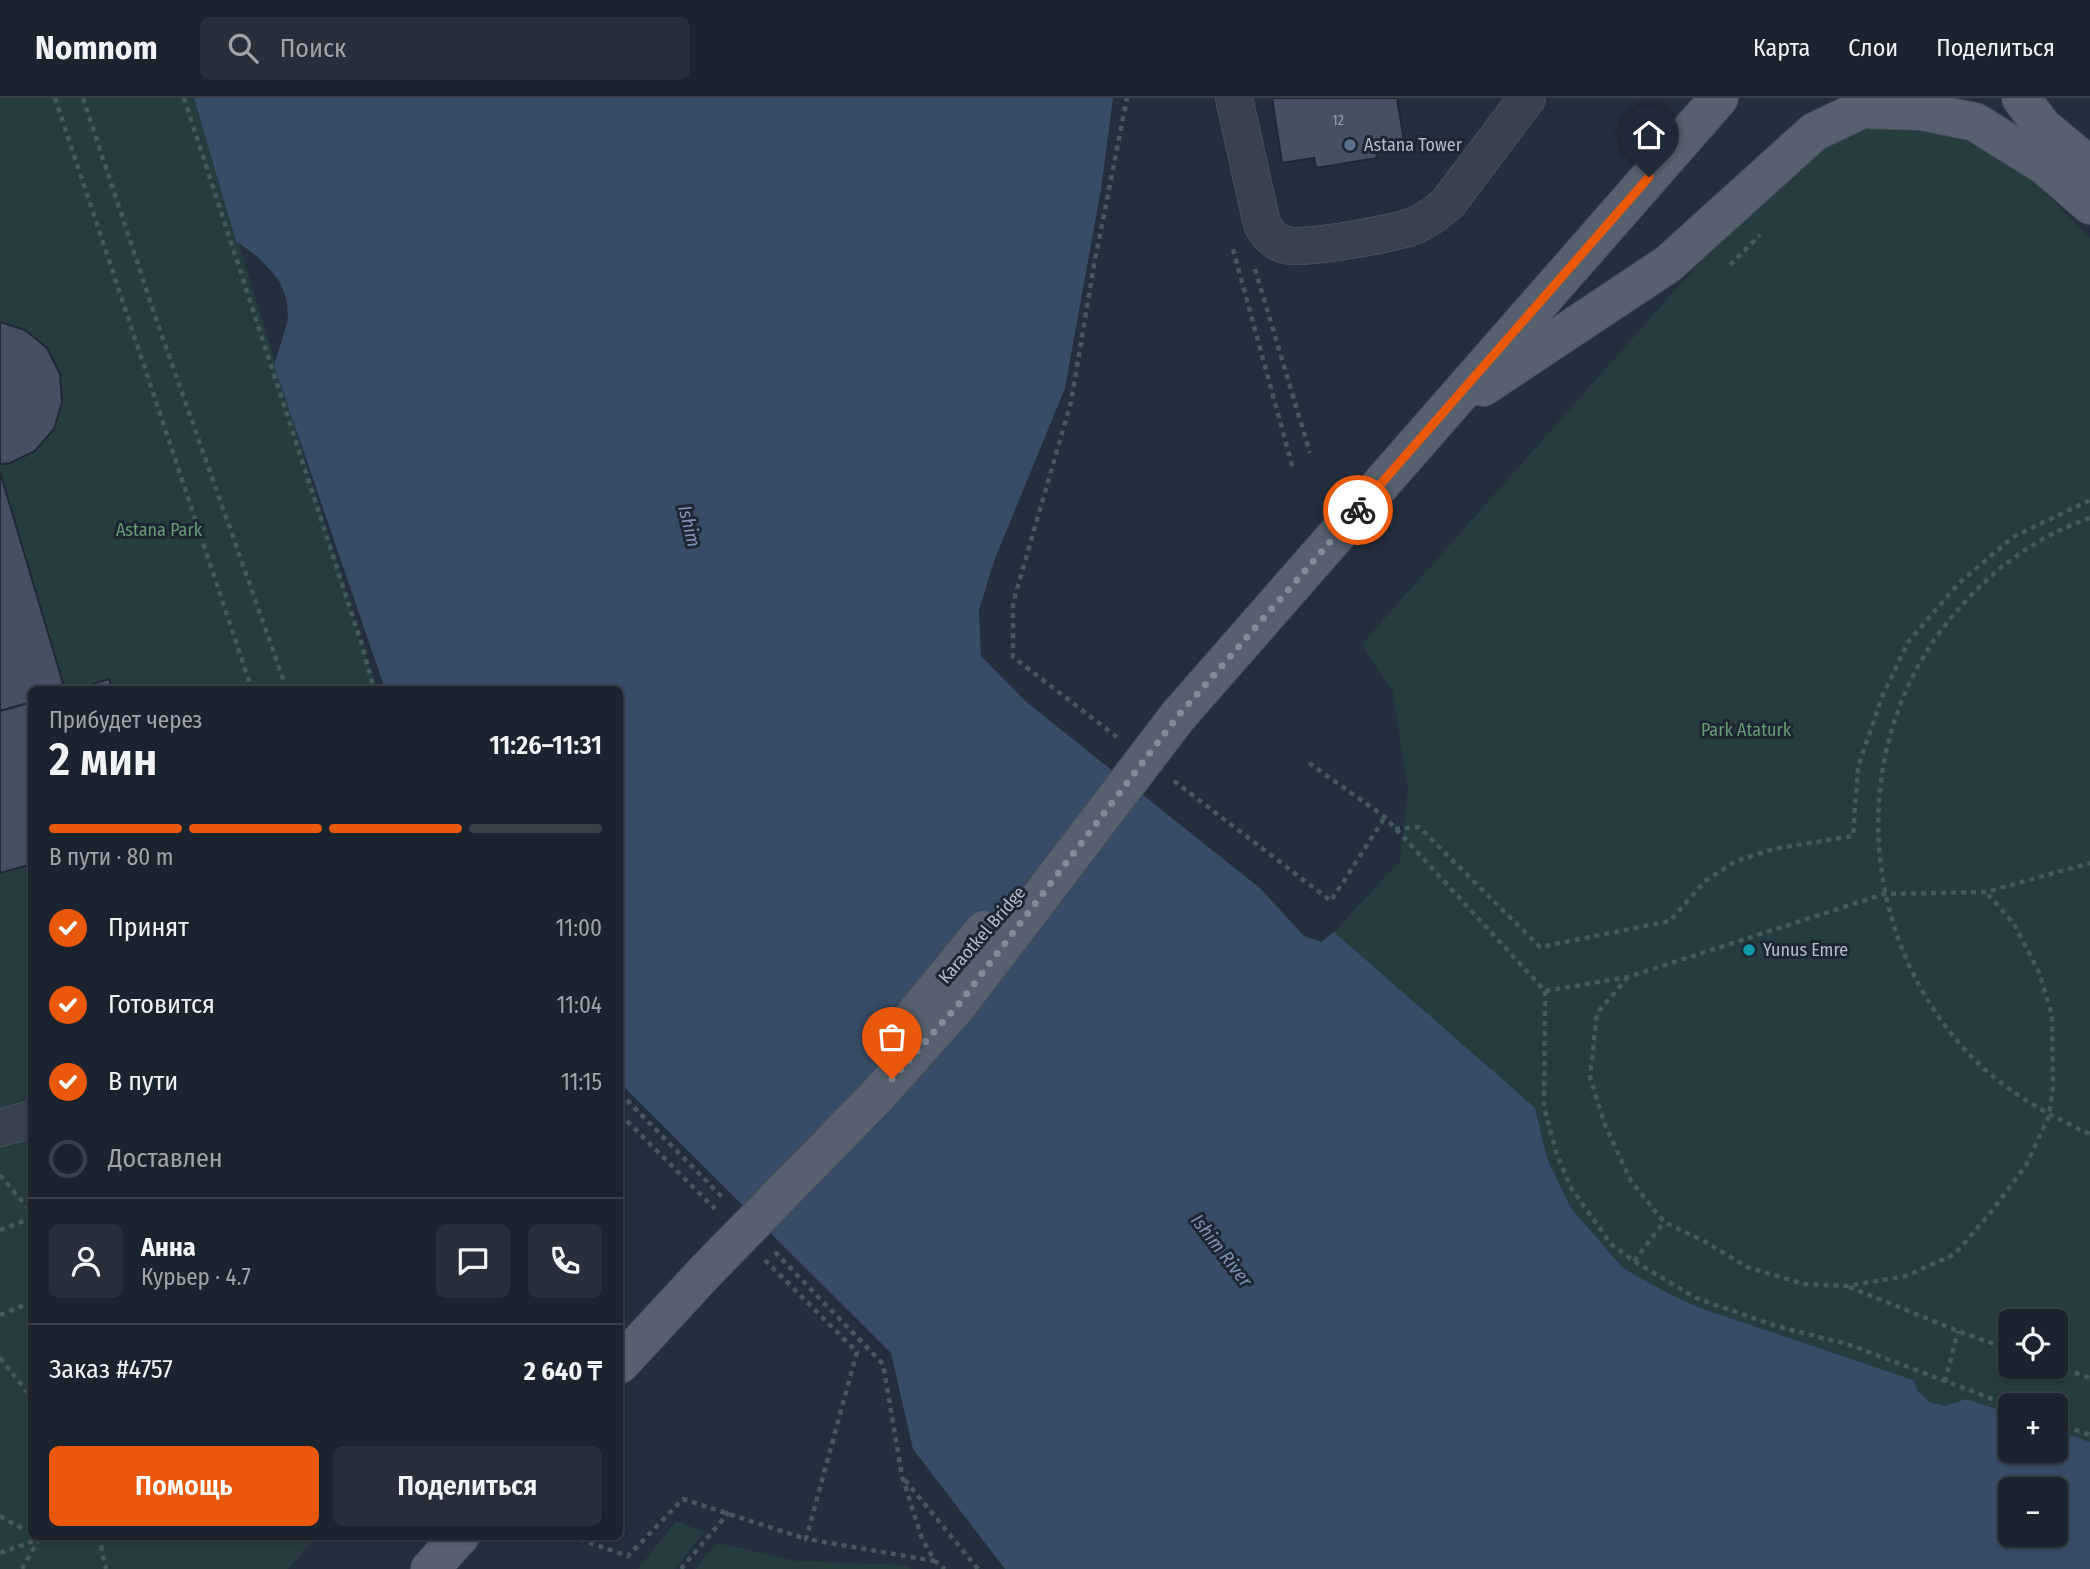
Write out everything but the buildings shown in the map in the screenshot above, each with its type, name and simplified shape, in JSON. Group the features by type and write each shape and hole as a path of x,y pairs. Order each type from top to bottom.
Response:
{"main road":[{"name":"Karaotkel Bridge","path":"623,1361 706,1271 975,940 1178,716 1719,98"},
{"path":"2021,98 2042,126 2090,166"},
{"path":"1440,416 1668,264 1814,132 1862,109 1921,111 1975,122 2044,165 2090,205"},
{"path":"430,1569 456,1540"}],"street":[{"path":"1234,98 1262,224 1277,241 1293,246 1391,233 1434,216 1448,203 1527,98"},
{"path":"0,1128 28,1120"}],"path":[{"path":"55,98 250,686"},
{"path":"83,98 155,316 286,686"},
{"path":"184,98 363,648 373,686"},
{"path":"1122,741 1013,657 1013,603 1071,402 1094,265 1127,98"},
{"path":"1232,244 1293,468"},
{"path":"1251,256 1310,453"},
{"path":"1730,265 1740,256"},
{"path":"1395,829 1419,827 1540,947 1670,921 1705,881 1736,861 1773,849 1853,836 1858,767 1882,697 1908,642 1959,583 2013,537 2090,500"},
{"path":"2090,518 2060,528 2007,561 1961,604 1924,654 1897,710 1881,770 1877,832 1884,894 1900,948 1926,999 1960,1045 2001,1084 2049,1116 2090,1134"},
{"path":"1309,763 1385,817 1545,991 1544,1107 1556,1152 1571,1188 1611,1244 1696,1298 1776,1326 1850,1345 1998,1401"},
{"path":"1166,775 1331,901 1385,817"},
{"path":"1545,991 1628,977 1884,894 1986,892 2090,863"},
{"path":"1628,977 1597,1013 1590,1077 1605,1125 1630,1181 1664,1222 1746,1267 1804,1284 1847,1286 1906,1276 1955,1254 2026,1165 2049,1116 2053,1087 2052,1015 2039,972 2014,924 1986,892"},
{"path":"623,1096 733,1209"},
{"path":"0,1175 28,1208"},
{"path":"0,1230 28,1220"},
{"path":"1634,1261 1664,1222"},
{"path":"770,1248 883,1364 902,1476 922,1539 934,1561 945,1569"},
{"path":"1847,1286 1998,1345"},
{"path":"0,1315 28,1304"},
{"path":"1945,1382 1958,1331"},
{"path":"0,1358 28,1393"},
{"path":"806,1539 851,1368"},
{"path":"2068,1370 2090,1378"},
{"path":"2068,1427 2090,1435"},
{"path":"902,1476 978,1569"},
{"path":"582,1540 628,1556 683,1499 806,1539 934,1561"},
{"path":"681,1569 729,1513"},
{"path":"0,1516 28,1532"},
{"path":"0,1553 30,1540"},
{"path":"22,1569 36,1540"},
{"path":"100,1540 106,1569"}],"green space":[{"name":"Astana Park","path":"0,98 194,98 377,686 28,686 28,1540 313,1540 288,1569 0,1569"},
{"name":"Park Ataturk","path":"1935,123 2008,156 2090,238 2090,1442 2068,1434 2068,1393 1998,1393 1998,1410 1966,1399 1945,1406 1929,1402 1918,1391 1703,1309 1669,1294 1623,1268 1571,1208 1547,1158 1534,1108 1334,932 1400,861 1408,790 1393,693 1362,644 1771,182 1839,134 1873,126"},
{"path":"676,1521 704,1532 675,1569 638,1569"},
{"path":"717,1543 797,1561 906,1565 911,1569 695,1569"}],"water":[{"path":"194,98 1113,98 1101,189 1065,388 994,561 979,610 981,656 1025,701 1261,889 1304,936 1321,942 1334,932 1535,1108 1547,1158 1571,1208 1623,1268 1669,1294 1703,1309 1913,1380 1918,1391 1929,1402 1945,1406 1966,1399 1998,1410 1998,1463 2068,1463 2068,1434 2090,1442 2090,1569 1005,1569 913,1449 891,1353 623,1086 623,686 384,686 274,365 288,320 287,301 280,282 258,257 236,241"}],"way so far":[{"path":"892,1079 958,1005 1178,716 1358,510"}],"place":[{"name":"Astana Tower","path":"1350,145"},
{"name":"Yunus Emre","path":"1749,950"}],"route":[{"path":"1358,510 1649,177"}],"water label":[{"name":"Ishim","path":"690,526"},
{"name":"Ishim River","path":"1222,1250"}]}
